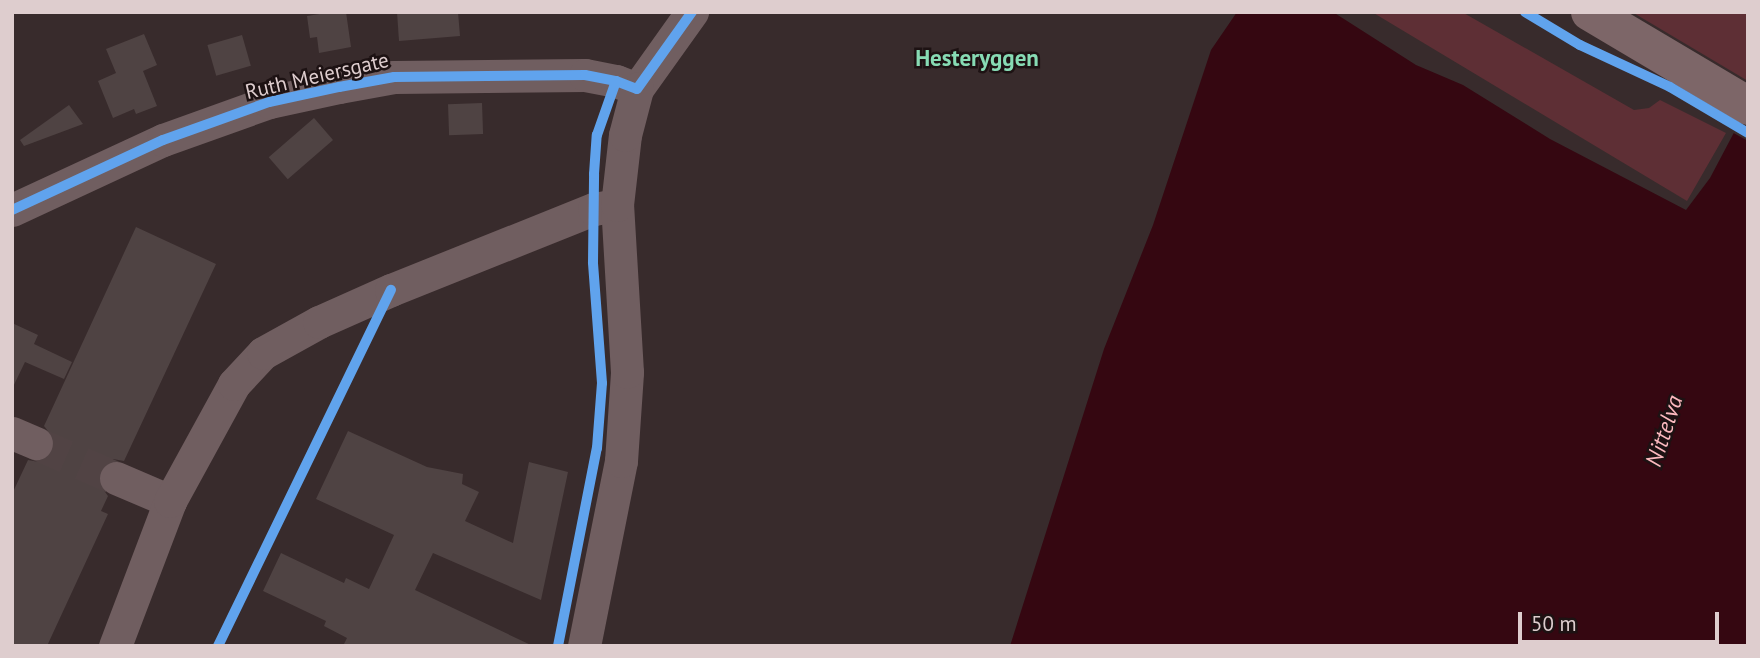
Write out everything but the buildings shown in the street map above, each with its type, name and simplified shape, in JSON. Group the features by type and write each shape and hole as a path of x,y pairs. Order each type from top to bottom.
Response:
{"main road":[{"path":"1590,12 1748,106"}],"street":[{"path":"584,646 621,461 627,372 617,205 625,135 637,89 692,12"},
{"name":"Ruth Meiersgate","path":"12,210 163,140 269,102 394,76 585,75 616,81 637,89"},
{"path":"115,646 170,501 234,384 263,353 319,322 391,290 594,209 617,205"},
{"path":"116,478 170,501"}],"shaded area":[{"path":"1372,12 1462,12 1634,110 1649,108 1660,100 1726,133 1687,201"},
{"path":"1632,12 1748,12 1748,81"}],"water":[{"name":"Nittelva","path":"1237,12 1333,12 1416,65 1463,85 1550,139 1686,210 1710,178 1748,106 1748,646 1010,646 1104,349 1153,225 1211,50"}],"pier":[{"path":"1748,102 1748,141 1730,131"}],"tunnel":[{"path":"36,443 116,478"}],"cycle path":[{"path":"12,210 163,140 269,102 339,87 394,77 585,75 616,81 637,89 692,12"},
{"path":"1525,12 1580,45 1670,87 1748,133"},
{"path":"558,646 597,448 602,383 593,262 594,174 597,135 616,81"},
{"path":"218,646 391,290"}],"district":[{"name":"Hesteryggen","path":"977,58"}]}
